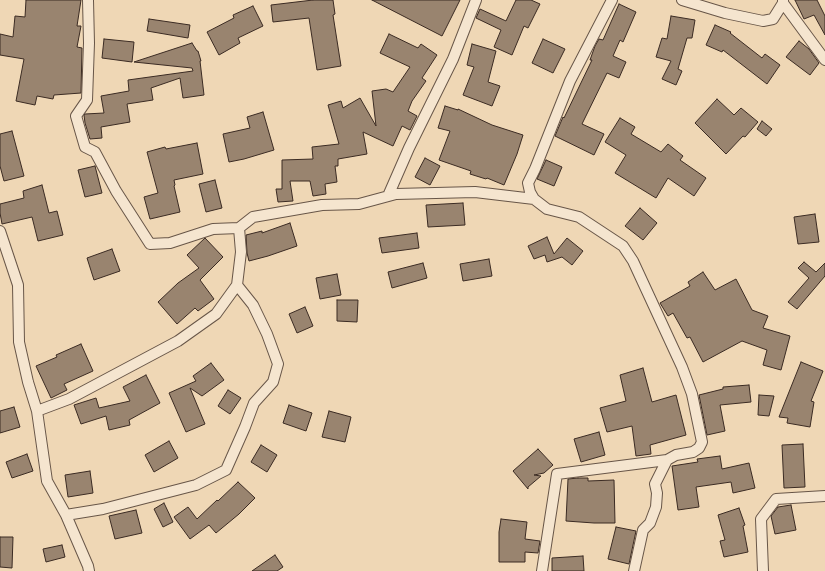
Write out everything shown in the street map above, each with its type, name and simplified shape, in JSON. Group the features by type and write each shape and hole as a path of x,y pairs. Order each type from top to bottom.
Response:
{"street":[{"path":"88,0 89,43 87,100 76,116 85,147 95,152 116,191 150,244 170,243 213,229 239,228 253,217 322,205 359,204 396,194 475,192 534,199"},
{"path":"388,196 409,148 453,59 476,0"},
{"path":"542,571 557,474 666,460 676,455 693,452 699,448 702,442 692,394 682,367 633,261 623,246 579,217 547,209 534,199 530,192 528,183 570,81 612,0"},
{"path":"682,0 725,13 763,22 773,18 783,2 825,60"},
{"path":"36,411 69,399 178,341 216,314 237,285 241,252 239,228"},
{"path":"0,231 18,285 19,342 36,411 47,481 66,515 89,571"},
{"path":"66,515 103,510 196,485 226,470 254,403 273,382 278,364 267,334 253,305 237,285"},
{"path":"634,571 643,530 650,523 656,507 657,493 655,484 666,460"},
{"path":"763,571 760,520 776,499 825,496"}],"building":[{"path":"26,0 81,0 77,26 81,26 77,47 82,48 81,93 54,95 53,99 37,96 35,105 16,101 24,59 0,55 0,34 13,37 15,16 25,17"},
{"path":"313,0 333,0 335,14 333,15 341,66 317,70 309,18 273,22 271,5"},
{"path":"372,0 460,0 442,36"},
{"path":"516,0 531,0 540,4 528,28 524,26 512,55 494,47 501,30 476,18 480,9 506,21"},
{"path":"795,0 817,0 825,16 825,35 814,15 804,19"},
{"path":"619,4 636,12 623,42 620,40 613,56 626,62 619,78 607,73 582,124 604,134 594,155 555,136 592,60 590,60 595,46 599,39 603,40"},
{"path":"253,6 263,26 238,38 240,43 219,55 207,32 234,18 233,15"},
{"path":"671,16 695,20 692,38 687,38 678,69 682,71 676,85 662,79 671,61 656,57 662,38 667,39"},
{"path":"149,19 190,25 188,38 147,31"},
{"path":"715,25 731,32 730,33 762,58 765,54 780,65 767,84 723,50 722,52 706,45"},
{"path":"389,34 418,48 421,44 437,55 422,78 426,81 412,101 408,111 417,116 410,130 402,126 393,146 363,132 367,154 338,159 338,166 335,166 337,182 325,184 326,194 313,196 310,181 290,181 293,201 278,202 276,189 282,189 282,160 313,159 312,147 339,144 328,105 341,101 343,108 360,98 376,126 372,91 386,89 393,92 410,67 380,53"},
{"path":"104,39 134,42 132,62 102,58"},
{"path":"543,39 565,49 553,73 532,63"},
{"path":"799,41 809,49 819,63 810,75 786,57"},
{"path":"192,43 198,51 201,61 204,95 183,98 180,78 151,88 153,100 127,104 130,122 101,127 102,138 90,139 84,115 104,113 101,96 129,91 128,80 193,71 192,68 134,62"},
{"path":"472,44 496,51 488,82 500,86 492,106 463,95 474,67 467,65"},
{"path":"717,99 734,115 741,108 758,122 745,137 743,136 726,154 695,123"},
{"path":"445,106 458,109 492,125 523,135 504,185 487,178 486,179 470,174 471,171 439,160 450,131 438,128"},
{"path":"263,112 274,150 229,162 223,134 250,128 247,117"},
{"path":"620,118 635,127 631,134 661,152 668,144 683,156 680,160 706,178 694,196 668,178 656,198 615,173 626,155 605,142"},
{"path":"762,121 772,129 766,136 757,129"},
{"path":"12,131 24,176 4,181 0,166 0,134"},
{"path":"197,143 203,174 174,180 180,212 150,219 144,197 158,193 147,152 165,147 166,149"},
{"path":"425,158 440,166 430,185 415,177"},
{"path":"546,160 562,167 554,186 537,179"},
{"path":"95,166 102,193 85,197 78,170"},
{"path":"215,180 222,208 206,212 199,184"},
{"path":"42,185 49,213 57,211 63,235 38,241 32,217 2,224 0,204 24,198 23,191"},
{"path":"463,203 465,225 428,227 426,205"},
{"path":"640,208 657,223 643,240 625,226"},
{"path":"815,214 819,242 798,244 794,217"},
{"path":"290,223 297,246 249,261 246,235 262,231 262,233"},
{"path":"417,233 419,248 382,253 379,238"},
{"path":"547,237 554,254 567,238 583,251 572,265 562,257 547,262 545,255 534,259 528,246"},
{"path":"205,238 223,257 200,280 214,299 198,311 195,308 177,324 158,302 178,283 199,268 187,255"},
{"path":"112,249 120,271 94,280 87,258"},
{"path":"489,259 492,276 463,281 460,264"},
{"path":"804,262 816,272 825,263 825,276 797,309 788,302 809,278 798,268"},
{"path":"423,263 427,278 392,288 388,272"},
{"path":"703,272 715,290 736,279 752,310 768,316 763,328 790,336 781,370 763,365 767,350 742,341 703,362 690,337 687,338 673,313 668,316 660,303 690,286 688,282"},
{"path":"337,274 341,295 320,299 316,278"},
{"path":"337,300 358,300 357,322 337,321"},
{"path":"305,307 313,326 297,333 289,314"},
{"path":"81,344 93,371 64,384 67,390 51,398 36,366"},
{"path":"801,362 823,371 811,401 814,402 810,427 787,423 788,418 779,417"},
{"path":"211,363 224,380 202,396 190,388 205,424 186,432 169,393 196,381 193,376"},
{"path":"643,368 652,402 676,395 686,435 650,445 651,454 636,456 632,426 607,432 600,408 626,401 620,375"},
{"path":"146,375 160,403 129,420 130,425 109,430 106,416 81,424 74,405 96,398 99,408 130,401 123,387"},
{"path":"749,385 751,402 720,405 725,431 707,435 699,395 723,389 723,387"},
{"path":"228,390 241,398 230,414 218,406"},
{"path":"759,395 774,396 769,416 758,415"},
{"path":"289,405 312,413 306,431 283,423"},
{"path":"14,407 20,427 0,433 0,411"},
{"path":"329,411 351,417 345,442 322,437"},
{"path":"599,432 605,455 581,462 574,439"},
{"path":"169,441 178,458 154,472 145,455"},
{"path":"803,444 805,487 784,488 782,445"},
{"path":"261,445 277,455 267,472 251,462"},
{"path":"538,449 553,465 544,473 534,475 541,476 528,487 528,489 513,471"},
{"path":"27,454 33,471 12,478 6,462"},
{"path":"720,456 722,469 749,463 755,488 733,493 731,482 696,487 699,507 678,510 672,466 698,462 697,459"},
{"path":"90,471 93,493 68,497 65,475"},
{"path":"588,478 588,481 614,480 615,523 566,521 568,479"},
{"path":"238,482 255,498 239,514 216,533 209,525 190,539 174,517 188,507 197,519"},
{"path":"164,503 173,522 163,527 154,509"},
{"path":"791,505 796,530 775,534 771,516 778,507"},
{"path":"739,508 745,525 743,526 748,552 724,557 720,541 725,540 718,515"},
{"path":"136,510 142,533 115,539 109,516"},
{"path":"501,519 527,522 525,539 540,541 538,553 525,552 525,562 499,562 499,532"},
{"path":"616,527 636,531 629,564 608,559"},
{"path":"0,537 13,537 12,568 0,567"},
{"path":"62,545 65,557 46,562 43,549"},
{"path":"275,555 283,567 277,571 252,571"},
{"path":"583,556 584,571 552,571 552,558"}]}
